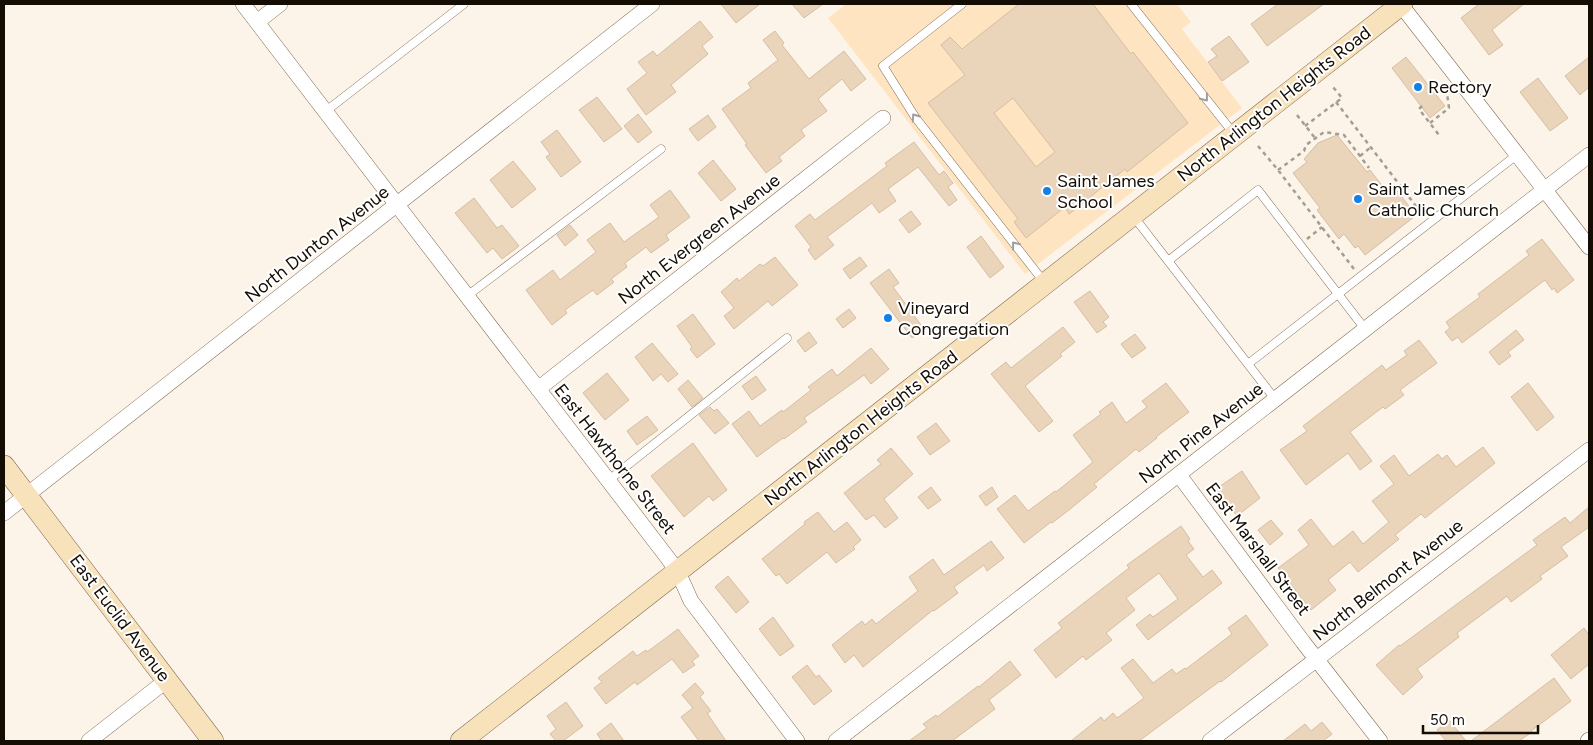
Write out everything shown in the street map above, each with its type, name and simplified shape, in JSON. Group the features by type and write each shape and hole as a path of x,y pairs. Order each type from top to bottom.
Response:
{"main road":[{"name":"North Arlington Heights Road","path":"461,741 1402,4"},
{"name":"East Euclid Avenue","path":"4,466 213,741"}],"street":[{"name":"East Hawthorne Street","path":"243,4 609,480 678,572 691,601 797,741"},
{"path":"257,22 280,4"},
{"name":"North Dunton Avenue","path":"4,513 652,4"},
{"path":"1402,4 1589,247"},
{"name":"North Evergreen Avenue","path":"538,389 883,118"},
{"name":"North Pine Avenue","path":"836,741 1589,155"},
{"name":"North Belmont Avenue","path":"1210,741 1589,450"},
{"name":"East Marshall Street","path":"1179,475 1316,659 1380,741"},
{"path":"89,741 167,680"}],"lane":[{"path":"326,111 464,4"},
{"path":"962,4 883,66 915,117 1045,284"},
{"path":"1132,4 1235,135"},
{"path":"467,296 661,150"},
{"path":"1248,364 1518,154"},
{"path":"1168,261 1258,190 1365,329"},
{"path":"1132,215 1275,399"},
{"path":"609,480 787,338"}],"path":[{"path":"1306,126 1342,98 1332,87"},
{"path":"1430,123 1449,108 1447,93"},
{"path":"1336,102 1429,223"},
{"path":"1422,106 1419,109 1439,135"},
{"path":"1297,115 1315,138"},
{"path":"1278,170 1304,151 1306,145 1324,132 1344,135 1369,168"},
{"path":"1258,146 1360,277"},
{"path":"1360,156 1370,148"},
{"path":"1300,244 1322,227"}],"shaded area":[{"name":"Saint James School","path":"846,4 1177,4 1191,22 1182,29 1242,108 1025,274 828,18"}],"building":[{"path":"721,4 760,4 736,23"},
{"path":"792,4 823,4 804,18"},
{"path":"1019,4 1093,4 1188,123 1127,172 1125,169 1069,214 1065,207 1026,238 1014,222 1018,219 928,103 965,75 941,45 950,37 962,49","holes":["1013,98 1055,152 1036,167 994,113"]},
{"path":"1278,4 1324,4 1267,46 1251,24"},
{"path":"1479,4 1524,4 1492,30 1503,45 1489,55 1461,18"},
{"path":"700,21 713,37 702,46 708,54 671,85 676,92 646,115 627,89 647,73 638,62 653,51 657,56"},
{"path":"775,31 784,43 782,45 809,79 844,51 866,79 851,91 842,79 818,99 827,111 801,130 805,136 779,157 782,161 766,173 722,109 751,88 748,83 778,60 763,40"},
{"path":"1229,36 1249,62 1222,81 1208,62 1217,56 1211,49"},
{"name":"Rectory","path":"1406,57 1445,106 1430,118 1392,68"},
{"path":"1589,57 1589,87 1580,95 1565,76"},
{"path":"1538,78 1568,118 1550,131 1520,92"},
{"path":"597,97 622,129 604,142 579,110"},
{"path":"638,114 652,132 638,143 624,126"},
{"path":"708,115 716,127 698,141 689,129"},
{"path":"557,130 581,162 561,177 546,157 550,154 541,142"},
{"name":"Saint James Catholic Church","path":"1337,135 1367,172 1370,170 1387,192 1394,187 1409,206 1407,208 1414,217 1365,255 1358,246 1355,248 1344,234 1339,239 1317,210 1320,208 1293,173 1307,162 1304,159 1318,143"},
{"path":"914,142 939,175 944,171 953,183 948,187 957,200 949,206 918,167 888,189 896,201 879,213 872,203 827,237 834,245 815,260 808,250 811,247 795,226 810,214 815,220 887,166 885,163"},
{"path":"713,160 736,189 721,201 698,173"},
{"path":"513,161 536,189 512,208 490,180"},
{"path":"670,190 690,217 666,235 669,240 651,253 646,247 625,263 627,267 611,279 614,282 597,295 593,290 565,310 567,313 552,325 526,290 553,270 560,280 596,252 587,240 610,223 624,242 659,217 650,205"},
{"path":"474,198 497,228 502,225 519,246 502,259 493,248 487,253 455,213"},
{"path":"911,211 921,224 909,233 899,220"},
{"path":"570,225 578,235 565,246 557,235"},
{"path":"981,236 1004,267 990,278 967,247"},
{"path":"1542,239 1574,280 1557,293 1554,288 1552,290 1545,280 1462,343 1458,337 1452,341 1445,332 1450,328 1446,322 1480,297 1478,294 1529,255 1526,251"},
{"path":"775,257 798,285 772,306 768,301 734,329 724,316 734,308 721,292 737,278 739,281 760,264 763,266"},
{"path":"860,257 867,266 850,279 843,269"},
{"path":"889,269 899,283 893,287 924,329 912,338 870,283"},
{"path":"1090,291 1109,317 1103,322 1107,326 1097,333 1074,302"},
{"path":"849,309 856,318 843,328 836,319"},
{"path":"693,314 715,344 697,358 690,349 692,347 677,326"},
{"path":"1063,327 1075,342 1060,354 1062,356 1025,386 1053,421 1039,432 991,374 1006,362 1011,368"},
{"path":"1516,330 1524,340 1508,352 1511,356 1499,365 1489,352"},
{"path":"809,332 817,343 805,352 797,341"},
{"path":"1135,334 1146,348 1132,358 1121,344"},
{"path":"1419,340 1437,363 1400,390 1404,395 1385,409 1383,407 1350,432 1372,461 1360,470 1348,453 1306,485 1280,450 1307,431 1303,426 1382,365 1386,370 1407,355 1404,351"},
{"path":"652,343 678,374 668,382 661,374 653,381 635,357"},
{"path":"871,348 889,369 871,384 864,375 804,418 807,422 757,457 732,424 749,411 760,426 782,410 783,412 811,390 808,387 832,369 837,376"},
{"path":"607,373 629,400 605,420 583,393"},
{"path":"756,376 766,390 752,400 742,386"},
{"path":"688,380 703,398 692,407 678,389"},
{"path":"1166,383 1189,412 1139,452 1136,449 1094,484 1097,487 1024,543 997,509 1015,495 1028,511 1056,492 1093,462 1073,435 1101,414 1099,412 1112,402 1126,423 1147,407 1142,401"},
{"path":"1528,383 1554,417 1537,431 1511,397"},
{"path":"710,407 714,411 717,409 729,423 715,434 699,415"},
{"path":"647,416 658,430 637,445 627,431"},
{"path":"936,423 950,441 930,455 917,437"},
{"path":"693,443 727,490 713,501 709,496 684,517 651,476"},
{"path":"1483,447 1495,463 1425,518 1421,514 1395,535 1399,539 1358,572 1350,562 1328,580 1336,590 1311,610 1278,568 1309,545 1298,530 1311,519 1333,547 1353,531 1363,544 1389,522 1372,501 1394,484 1380,466 1394,455 1409,476 1438,454 1442,459 1447,455 1456,467"},
{"path":"891,448 913,474 884,499 898,518 885,528 874,515 866,520 844,493 881,464 877,460"},
{"path":"1242,471 1260,498 1237,516 1216,489"},
{"path":"931,487 941,500 928,509 918,497"},
{"path":"992,487 998,497 986,506 979,496"},
{"path":"1589,507 1589,527 1561,547 1568,556 1540,576 1542,579 1511,602 1507,596 1457,633 1459,637 1417,669 1423,677 1403,695 1376,665 1399,645 1537,545 1533,540 1565,517 1570,523"},
{"path":"818,512 834,532 847,522 861,540 853,547 855,549 836,563 827,552 787,584 779,574 776,576 762,559"},
{"path":"1271,520 1283,534 1270,545 1258,530"},
{"path":"1181,526 1194,549 1186,555 1203,577 1212,570 1222,583 1148,640 1136,625 1150,614 1153,617 1178,599 1159,573 1126,598 1135,610 1106,633 1112,640 1086,660 1083,656 1056,678 1034,650 1062,628 1058,623 1129,568 1127,565"},
{"path":"991,541 1004,558 987,571 984,565 954,587 958,593 933,610 863,667 854,655 845,663 832,645 862,621 865,625 872,619 876,624 918,591 909,577 933,559 944,575"},
{"path":"728,576 749,602 736,613 715,587"},
{"path":"1246,615 1268,645 1221,682 1139,741 1071,741 1101,717 1104,721 1113,713 1117,718 1144,698 1121,668 1133,659 1153,683 1172,669 1176,674 1186,669 1232,634 1228,628"},
{"path":"773,617 794,646 780,656 759,629"},
{"path":"1584,628 1589,635 1589,664 1571,679 1551,655"},
{"path":"678,629 699,656 692,661 695,665 683,673 672,659 637,685 635,682 606,704 594,688 602,682 598,678 633,651 637,656 646,650 647,652"},
{"path":"1010,661 1021,675 989,700 995,709 952,741 909,741 927,728 923,724 936,715 937,717 979,687"},
{"path":"807,665 816,677 819,675 832,691 814,705 792,677"},
{"path":"1554,678 1571,701 1532,732 1519,741 1471,741"},
{"path":"695,683 704,693 700,697 711,711 707,713 726,741 699,741 681,717 693,708 682,695"},
{"path":"566,702 583,726 563,741 556,741 550,734 556,729 547,716"},
{"path":"1449,720 1466,741 1446,741 1437,730"},
{"path":"1322,722 1332,734 1323,741 1283,741 1305,724 1311,731"},
{"path":"611,723 624,741 602,741 597,734"}],"place":[{"name":"Rectory","path":"1418,87"},
{"name":"Saint James School","path":"1047,191"},
{"name":"Saint James Catholic Church","path":"1358,199"},
{"name":"Vineyard Congregation","path":"888,318"}]}
